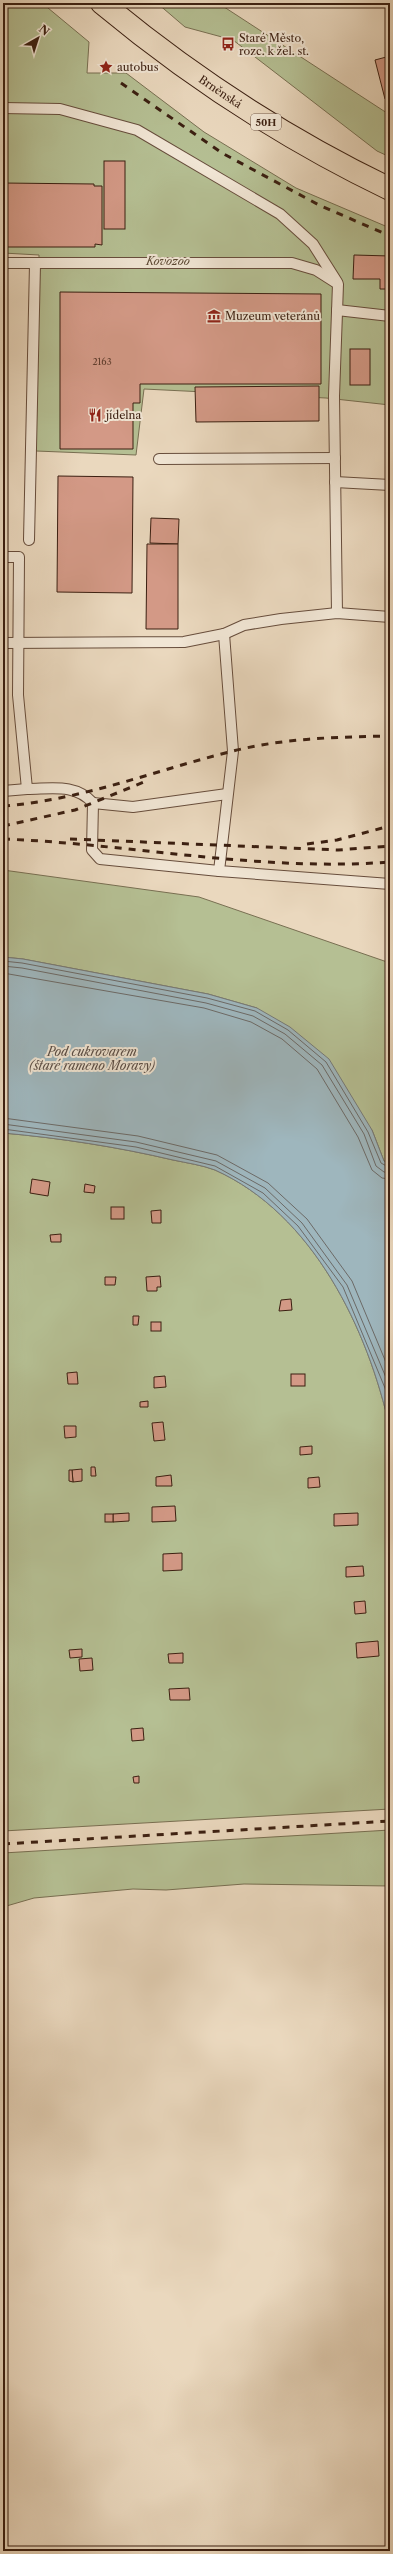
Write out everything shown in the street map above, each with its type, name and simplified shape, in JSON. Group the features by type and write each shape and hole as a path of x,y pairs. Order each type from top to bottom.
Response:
{"main road":[{"name":"Brněnská","path":"102,3 162,52 245,110 294,139 390,189"}],"lane":[{"path":"3,108 60,109 137,130 280,214 313,244 338,284 334,396 337,614"},
{"path":"3,263 292,263 316,270 338,284"},
{"path":"29,540 35,264"},
{"path":"337,310 390,316"},
{"path":"159,459 335,458"},
{"path":"335,482 390,485"},
{"path":"3,556 19,557 17,644 18,695 26,789"},
{"path":"3,643 184,642 224,634 244,625 337,614 390,617"},
{"path":"219,871 233,751 224,634"},
{"path":"3,791 26,789 72,790 84,794 93,803 133,807 227,794"},
{"path":"93,803 92,850 100,859 219,871 390,884"}],"green space":[{"name":"Kovozoo","path":"3,3 42,3 89,42 87,73 126,73 204,132 296,188 390,228 390,405 326,398 144,389 136,455 36,451 39,255 3,253"},
{"path":"157,3 218,3 390,115 390,157 377,151 233,40 185,27"},
{"path":"3,870 199,897 390,963 390,1165 384,1161 372,1130 257,1008 208,994 23,959 3,957"},
{"path":"3,1133 67,1140 110,1147 194,1164 215,1170 250,1190 281,1215 308,1245 331,1278 351,1315 367,1353 380,1391 390,1429 390,1809 3,1831"},
{"path":"390,1830 390,1886 244,1884 166,1890 133,1889 34,1898 3,1907 3,1853"}],"water":[{"name":"Pod cukrovarem (staré rameno Moravy)","path":"3,957 23,959 208,994 257,1008 290,1027 329,1059 372,1130 384,1161 390,1165 390,1429 380,1391 367,1353 351,1315 331,1278 308,1245 281,1215 250,1190 215,1170 200,1165 89,1144 3,1133"}],"building":[{"path":"390,56 390,98 385,99 375,60"},
{"path":"104,161 125,161 125,229 104,229"},
{"path":"3,183 94,184 94,186 102,186 102,245 95,244 95,247 4,247"},
{"path":"354,255 390,256 390,289 380,289 380,279 353,279"},
{"path":"60,292 321,294 321,384 140,384 140,403 133,403 133,449 60,449"},
{"path":"3,297 7,297 6,537 3,537"},
{"path":"350,349 370,349 370,385 350,385"},
{"path":"319,386 319,421 196,422 195,387"},
{"path":"389,423 390,470 388,470"},
{"path":"58,476 133,477 132,593 57,592"},
{"path":"151,518 179,519 178,544 150,543"},
{"path":"147,544 178,544 178,629 146,629"},
{"path":"32,1179 50,1182 48,1196 30,1193"},
{"path":"85,1184 95,1186 94,1193 84,1192"},
{"path":"111,1207 124,1207 124,1219 111,1219"},
{"path":"161,1210 161,1223 152,1223 151,1211"},
{"path":"61,1234 61,1242 51,1242 50,1235"},
{"path":"160,1276 161,1287 157,1287 157,1291 147,1291 146,1277"},
{"path":"105,1277 116,1277 115,1285 105,1285"},
{"path":"291,1299 292,1310 279,1311 281,1300"},
{"path":"133,1316 139,1316 138,1325 133,1325"},
{"path":"151,1322 161,1322 161,1331 151,1331"},
{"path":"77,1372 78,1384 68,1384 67,1373"},
{"path":"291,1374 305,1374 305,1386 291,1386"},
{"path":"165,1376 166,1387 154,1388 154,1377"},
{"path":"148,1401 148,1407 140,1407 140,1402"},
{"path":"163,1422 165,1440 154,1441 152,1423"},
{"path":"64,1426 76,1426 76,1437 65,1438"},
{"path":"312,1446 312,1454 300,1455 300,1447"},
{"path":"91,1467 95,1467 96,1476 91,1476"},
{"path":"82,1469 82,1481 73,1482 72,1470"},
{"path":"69,1470 72,1470 73,1482 69,1481"},
{"path":"171,1475 172,1486 156,1486 156,1477"},
{"path":"319,1477 320,1487 308,1488 308,1478"},
{"path":"175,1506 176,1521 152,1522 152,1507"},
{"path":"129,1513 129,1521 113,1522 113,1514"},
{"path":"358,1513 358,1525 334,1526 334,1514"},
{"path":"105,1514 113,1514 113,1522 105,1522"},
{"path":"182,1553 182,1570 163,1571 163,1554"},
{"path":"363,1566 364,1576 346,1577 346,1567"},
{"path":"365,1601 366,1613 355,1614 354,1602"},
{"path":"378,1641 379,1656 357,1658 356,1643"},
{"path":"82,1649 82,1657 70,1658 69,1650"},
{"path":"183,1653 183,1663 169,1663 168,1654"},
{"path":"92,1658 93,1670 80,1671 79,1659"},
{"path":"189,1688 190,1700 170,1700 169,1689"},
{"path":"143,1728 144,1740 132,1741 131,1729"},
{"path":"139,1776 139,1783 134,1783 133,1777"}],"railway":[{"path":"121,83 222,153 319,205 390,236"},
{"path":"3,806 62,798 233,751 272,743 311,739 390,736"},
{"path":"3,826 75,810 149,780"},
{"path":"307,844 337,840 390,826"},
{"path":"3,839 293,863 341,864 390,862"},
{"path":"70,839 338,850 390,846"},
{"path":"3,1844 390,1821"}],"place":[{"name":"Staré Město, rozc. k žel. st.","path":"228,44"},
{"name":"autobus","path":"106,67"},
{"name":"Muzeum veteránů","path":"214,316"},
{"name":"jídelna","path":"95,415"}]}
